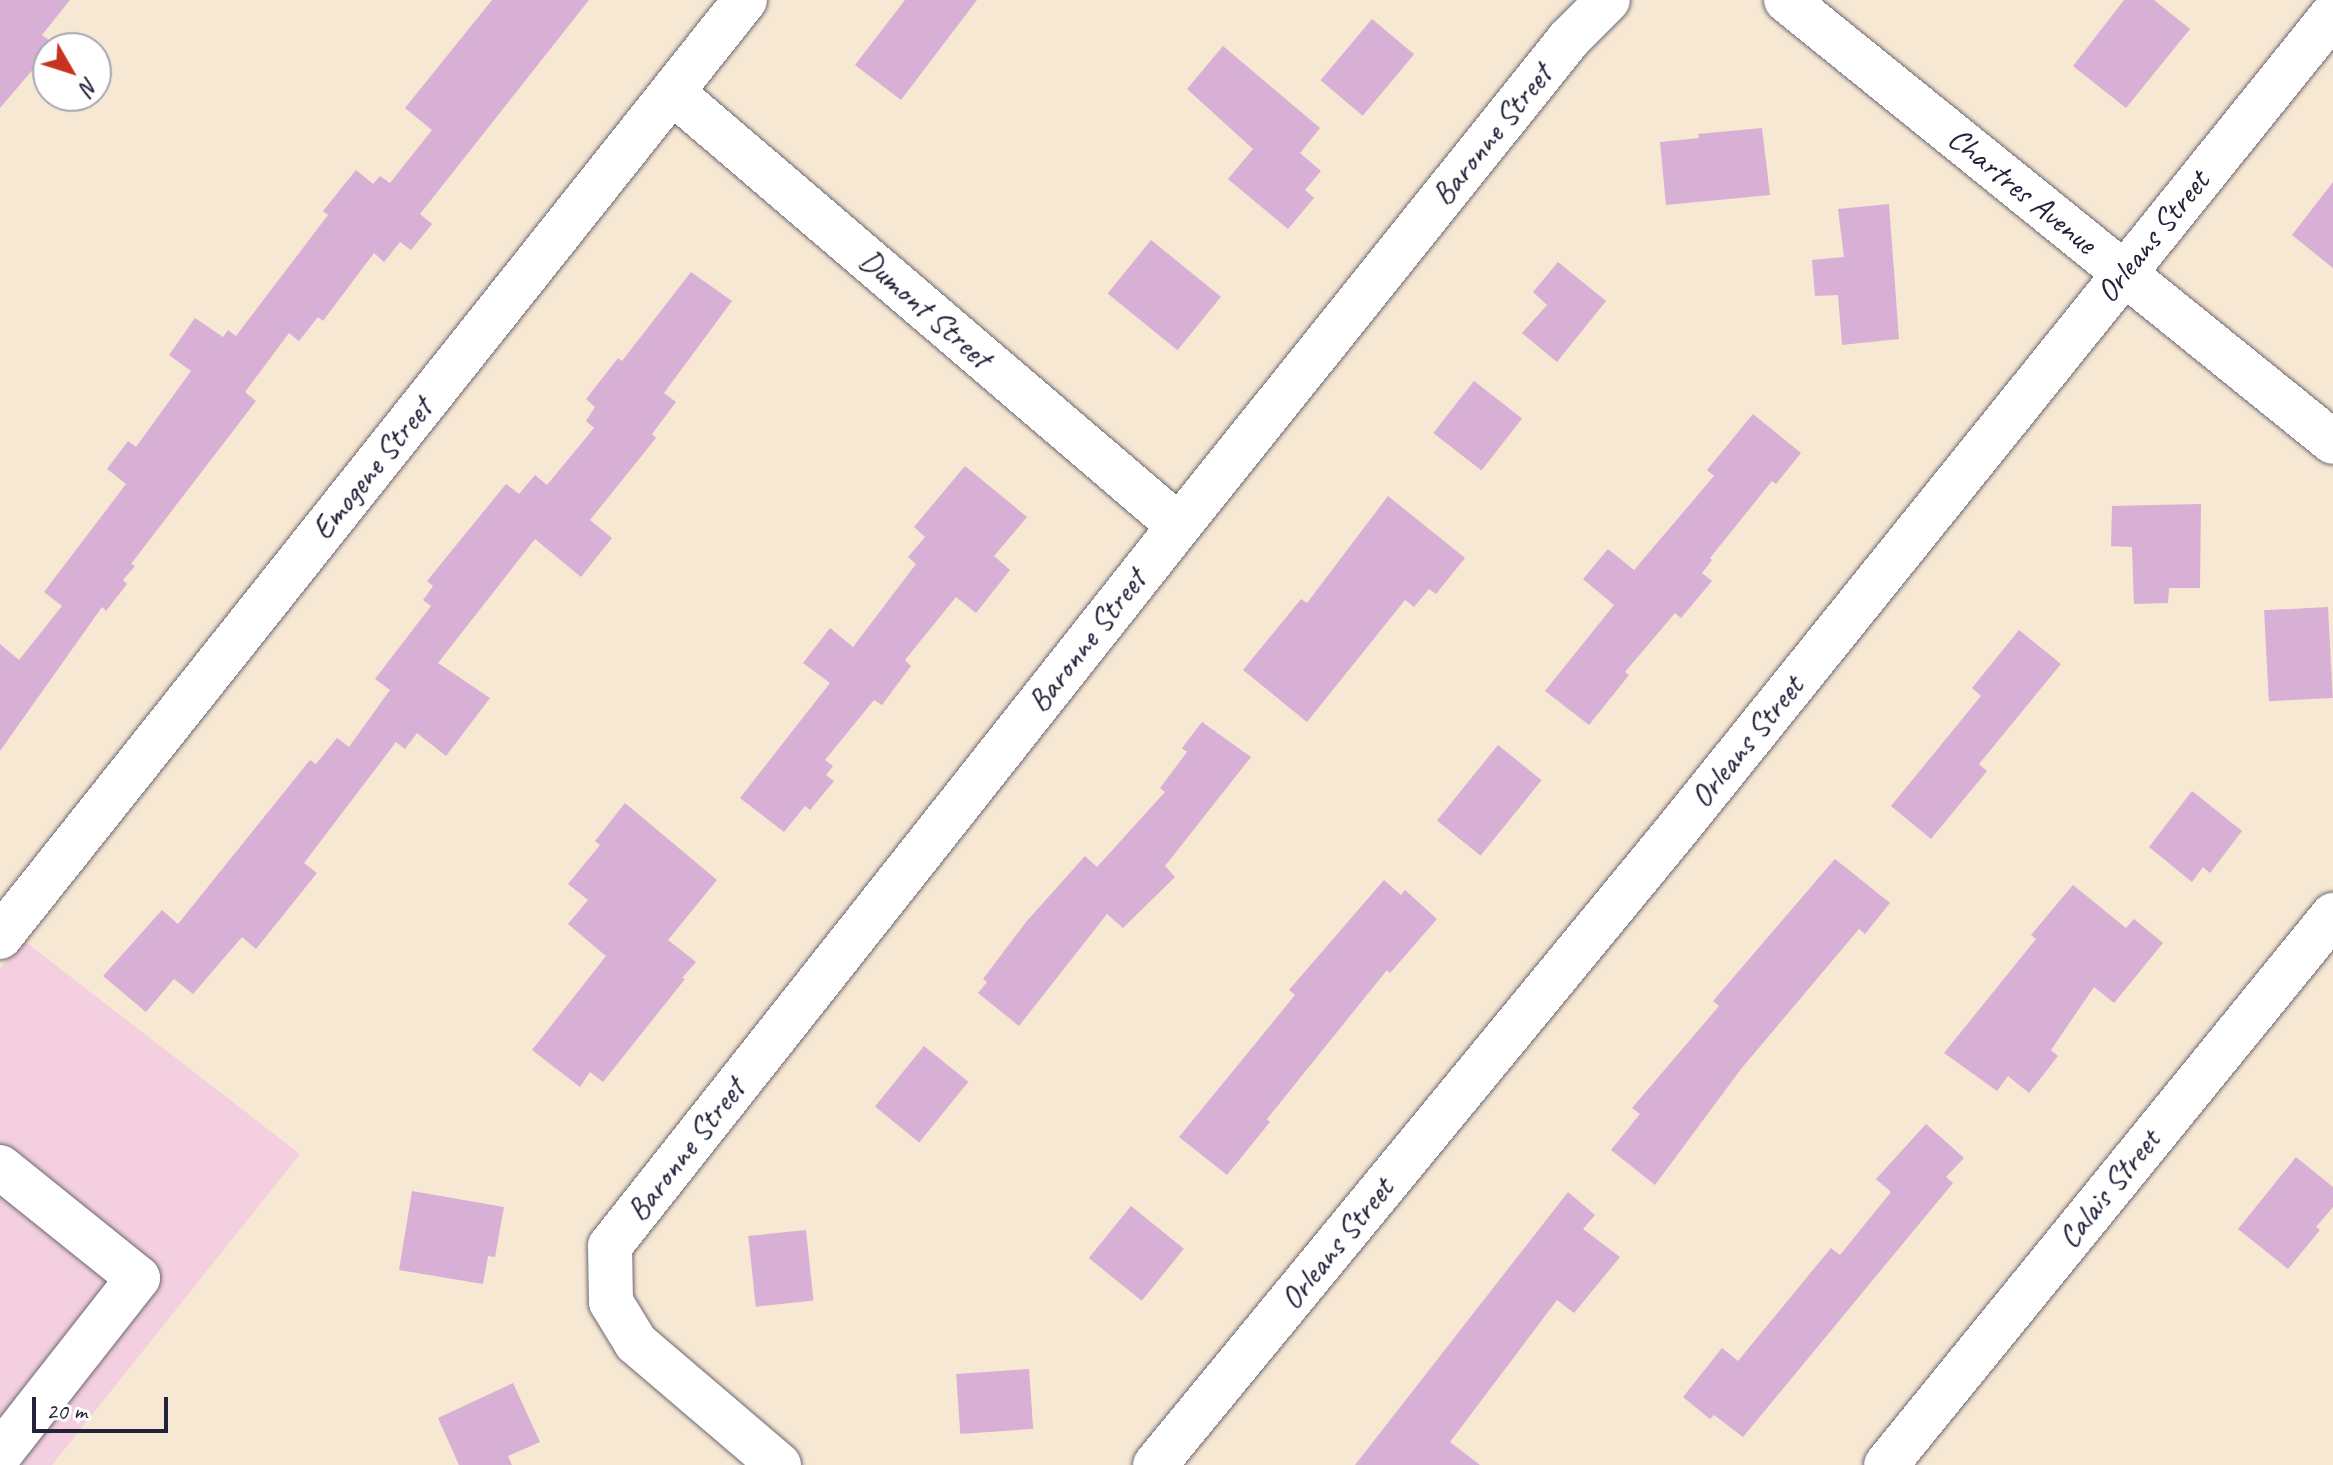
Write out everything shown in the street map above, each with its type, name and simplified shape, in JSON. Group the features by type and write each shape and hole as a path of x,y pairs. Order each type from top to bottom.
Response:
{"street":[{"name":"Emogene Street","path":"0,937 14,891 745,0"},
{"name":"Baronne Street","path":"779,1465 636,1343 611,1302 610,1246 1569,39 1608,0"},
{"name":"Chartres Avenue","path":"1786,0 2333,442"},
{"name":"Orleans Street","path":"1155,1465 1670,838 2333,14"},
{"name":"Dumont Street","path":"672,92 1179,526"},
{"name":"Calais Street","path":"1886,1465 2333,915"},
{"path":"0,1167 138,1278 0,1454"}],"shaded area":[{"path":"23,940 300,1154 52,1465 0,1465 0,969"}],"building":[{"path":"0,0 70,0 44,32 32,32 32,71 0,108"},
{"path":"492,0 589,0 420,214 432,224 411,250 400,242 384,262 374,253 323,321 318,317 299,341 289,333 245,392 256,401 131,564 135,566 123,580 127,584 106,611 102,607 0,751 0,644 19,660 62,606 44,592 126,484 107,469 128,441 136,447 191,371 169,355 195,318 223,337 228,330 236,336 328,215 323,211 356,170 373,184 380,176 390,183 432,130 405,108"},
{"path":"905,0 977,0 901,100 855,65"},
{"path":"2124,0 2154,0 2190,29 2126,108 2073,66"},
{"path":"1372,19 1414,54 1363,116 1321,80"},
{"path":"1223,46 1320,128 1300,153 1321,171 1305,190 1314,198 1288,229 1228,179 1253,149 1187,89"},
{"path":"1762,128 1770,195 1666,205 1660,142 1699,138 1698,134"},
{"path":"2333,182 2333,268 2292,235"},
{"path":"1889,204 1899,339 1842,345 1838,295 1815,296 1812,260 1844,257 1838,209"},
{"path":"1151,240 1221,297 1178,350 1108,294"},
{"path":"1558,262 1606,301 1557,362 1522,333 1547,305 1533,292"},
{"path":"691,272 732,301 664,393 676,402 652,434 656,438 590,520 612,538 581,577 535,539 438,663 490,698 446,756 417,733 405,749 396,742 304,863 317,873 256,949 242,937 193,994 174,979 146,1012 103,976 162,910 178,924 310,760 316,764 337,738 349,747 390,690 375,679 431,606 423,600 433,586 427,581 506,484 519,494 535,475 547,485 594,428 586,421 595,407 586,399 618,358 622,361"},
{"path":"1474,381 1522,419 1481,471 1433,433"},
{"path":"1753,414 1801,453 1776,484 1772,481 1710,558 1712,560 1702,573 1712,581 1681,618 1675,613 1625,672 1629,675 1589,725 1545,691 1614,605 1583,579 1608,549 1634,570 1714,476 1707,470"},
{"path":"965,466 1027,517 994,556 1010,570 976,613 956,597 905,660 911,666 882,705 874,700 825,760 833,766 826,775 834,781 810,810 805,806 784,832 740,798 830,683 803,663 830,628 853,647 916,564 908,557 925,537 914,527"},
{"path":"1388,496 1465,558 1436,594 1429,589 1414,607 1405,600 1307,722 1243,670 1301,599 1307,603"},
{"path":"2201,504 2200,588 2169,588 2168,603 2134,604 2132,547 2111,546 2112,506"},
{"path":"2328,607 2333,698 2269,701 2264,610"},
{"path":"2019,630 2061,664 1979,764 1987,771 1931,839 1891,806 1981,696 1972,688"},
{"path":"1202,722 1251,757 1165,866 1175,877 1123,928 1107,914 1019,1026 978,993 987,982 983,979 1026,922 1085,856 1097,867 1165,792 1160,788 1187,752 1182,748"},
{"path":"1498,745 1542,780 1480,856 1437,820"},
{"path":"2192,791 2242,831 2210,873 2203,867 2192,882 2149,847"},
{"path":"625,803 717,880 668,940 696,962 682,978 685,979 603,1082 590,1072 580,1087 532,1050 606,956 568,924 588,900 568,884 600,845 595,841"},
{"path":"1835,859 1890,903 1865,934 1859,929 1741,1069 1655,1185 1611,1150 1640,1114 1632,1108 1719,1006 1713,1001"},
{"path":"1384,880 1401,895 1405,890 1437,919 1390,973 1387,970 1267,1119 1270,1122 1227,1175 1179,1137 1295,995 1289,990"},
{"path":"2073,885 2126,928 2134,919 2163,943 2114,1003 2094,987 2051,1050 2058,1056 2029,1093 2008,1076 1997,1091 1944,1053 2036,939 2031,935"},
{"path":"924,1046 968,1082 919,1142 875,1107"},
{"path":"1926,1124 1964,1158 1946,1177 1953,1183 1743,1437 1714,1415 1710,1419 1683,1397 1722,1348 1738,1361 1831,1248 1840,1255 1891,1192 1876,1179"},
{"path":"2296,1157 2333,1187 2333,1207 2316,1227 2320,1230 2288,1269 2238,1229"},
{"path":"412,1191 504,1207 495,1257 488,1256 483,1284 399,1270"},
{"path":"1568,1192 1595,1215 1583,1229 1620,1257 1574,1313 1557,1300 1450,1442 1480,1465 1355,1465"},
{"path":"1131,1206 1184,1249 1142,1301 1089,1258"},
{"path":"806,1230 813,1301 756,1307 748,1236"},
{"path":"1029,1369 1033,1429 960,1434 956,1374"},
{"path":"513,1383 540,1442 508,1456 512,1465 459,1465 438,1418"}]}
